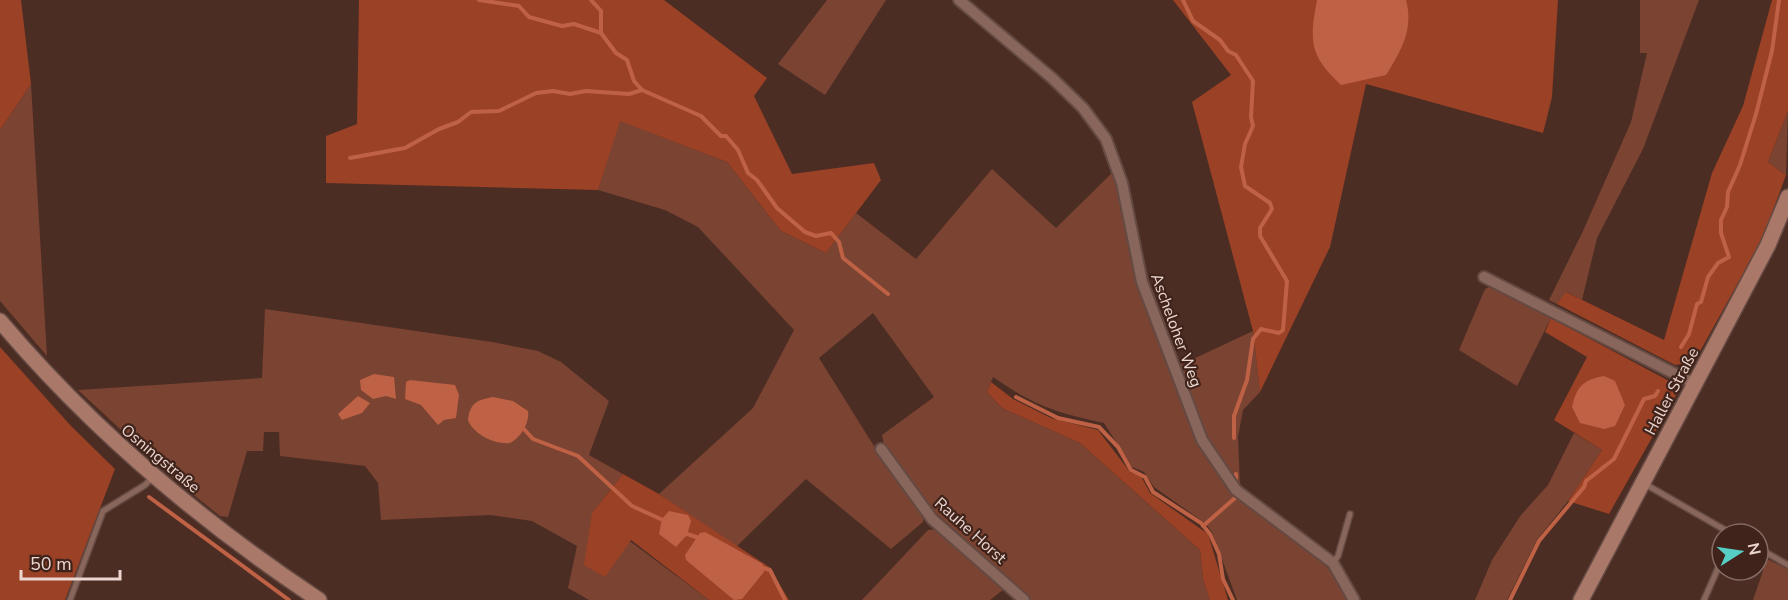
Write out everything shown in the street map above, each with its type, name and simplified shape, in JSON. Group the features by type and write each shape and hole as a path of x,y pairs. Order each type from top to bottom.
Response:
{"street":[{"name":"Ascheloher Weg","path":"959,0 1052,78 1083,108 1106,139 1122,183 1142,282 1202,440 1236,490 1333,563 1354,600"},
{"name":"Haller Straße","path":"1581,600 1768,245 1788,197"},
{"path":"1484,277 1695,384"},
{"name":"Osningstraße","path":"0,321 75,405 153,477 233,540 320,600"},
{"name":"Rauhe Horst","path":"881,449 932,519 1024,600"}],"lane":[{"path":"70,600 103,511 145,486 153,477"},
{"path":"1642,482 1711,522"},
{"path":"1333,563 1338,556 1350,514"},
{"path":"1770,555 1788,565"},
{"path":"1704,600 1712,582"}],"shaded area":[{"path":"0,0 21,0 31,84 0,130"},
{"path":"359,0 664,0 767,78 754,96 792,174 874,163 881,180 826,253 781,231 727,162 620,121 598,190 326,183 326,136 357,124"},
{"path":"827,0 886,0 825,95 778,64"},
{"path":"1173,0 1558,0 1552,97 1543,133 1366,84 1330,247 1260,392 1253,331 1192,102 1231,75"},
{"path":"1317,0 1406,0 1408,21 1405,39 1386,75 1341,85 1331,75 1314,47 1313,27"},
{"path":"1640,0 1699,0 1643,149 1597,238 1582,300 1567,292 1557,304 1549,300 1583,231 1631,122 1647,53 1640,53"},
{"path":"1772,0 1788,0 1788,111 1768,162 1786,175 1762,240 1694,362 1675,365 1557,304 1566,292 1664,340 1712,173 1743,106"},
{"path":"31,84 47,356 0,301 0,130"},
{"path":"1788,111 1786,175 1768,162"},
{"path":"619,120 727,162 781,231 826,253 856,213 916,259 992,169 1056,228 1114,171 1136,278 1198,443 1231,492 1319,558 1339,581 1350,600 1237,600 1212,532 1205,523 1154,487 1144,472 1132,467 1104,423 1046,407 1020,395 993,377 987,392 1002,408 1080,443 1200,550 1203,579 1210,600 1028,600 1013,582 926,504 884,445 882,435 934,397 873,313 819,358 872,443 924,516 923,522 891,549 806,479 736,547 659,494 753,408 794,330 698,227 665,210 598,190"},
{"path":"1490,287 1551,318 1517,386 1459,350 1485,289"},
{"path":"265,309 492,342 538,351 561,362 609,401 589,455 623,474 592,513 709,600 589,600 568,588 577,546 532,521 490,515 381,520 378,483 365,466 280,456 279,432 264,432 263,451 247,451 228,517 220,516 175,480 78,390 262,378"},
{"path":"1551,318 1671,382 1676,395 1609,514 1568,501 1602,450 1554,420 1587,357 1545,332"},
{"path":"1253,331 1260,392 1243,410 1238,437 1240,486 1206,437 1178,366"},
{"path":"0,347 71,426 115,469 65,600 0,600"},
{"path":"374,374 394,377 396,399 386,396 373,399 361,390 360,380"},
{"path":"1604,376 1615,381 1625,405 1615,426 1604,429 1580,423 1572,407 1582,385"},
{"path":"410,380 455,385 459,395 456,418 444,420 438,425 421,405 405,399 406,382"},
{"path":"991,382 1013,399 1051,418 1098,430 1130,472 1141,476 1150,493 1208,534 1228,600 1210,600 1203,579 1200,550 1080,443 1002,408 987,392"},
{"path":"358,396 370,403 362,413 342,420 338,414"},
{"path":"493,397 513,401 528,411 524,430 510,443 498,442 485,437 475,430 468,420 470,410 475,403"},
{"path":"1574,433 1602,450 1568,501 1537,540 1507,600 1475,600 1492,560 1521,515 1548,485"},
{"path":"623,474 659,494 769,567 789,600 709,600 631,540 605,577 584,565 592,513"},
{"path":"669,511 688,515 691,521 687,535 676,547 659,534 662,519"},
{"path":"938,529 1008,586 990,600 862,600 928,530"},
{"path":"705,532 763,564 764,572 742,599 734,600 686,560 685,555 700,533"},
{"path":"1770,560 1788,569 1788,600 1753,600 1759,582 1770,582"}],"waterway":[{"path":"479,0 519,6 529,17 562,26 574,24 601,33 616,53 627,60 634,81 642,90 701,116 721,136 726,136 738,150 748,173 757,180 777,208 805,232 816,236 831,233 839,242 843,258 888,294"},
{"path":"591,0 601,11 601,33"},
{"path":"1183,0 1193,21 1220,40 1228,51 1236,55 1253,81 1251,117 1253,126 1245,144 1241,167 1245,186 1270,203 1272,209 1260,228 1260,236 1287,281 1283,330 1279,333 1261,329 1253,339 1247,380 1234,416 1234,438"},
{"path":"1681,347 1689,334 1697,304 1701,302 1708,277 1718,263 1729,257 1721,233 1721,220 1727,207 1728,192 1740,165 1756,114 1772,51 1779,0"},
{"path":"350,158 405,148 439,129 458,122 471,112 499,111 536,93 553,91 570,94 586,91 629,94 642,90"},
{"path":"1510,600 1539,541 1584,487 1586,481 1614,459 1644,399 1655,396 1658,391"},
{"path":"1016,397 1058,418 1099,427 1118,447 1131,470 1145,477 1153,492 1201,523 1210,534 1219,554 1223,579 1233,600"},
{"path":"523,428 533,439 578,456 632,506 665,521"},
{"path":"1236,474 1236,479"},
{"path":"149,497 289,600"},
{"path":"1203,526 1235,498"},
{"path":"684,533 702,539"},
{"path":"760,567 770,570 785,600"}]}
